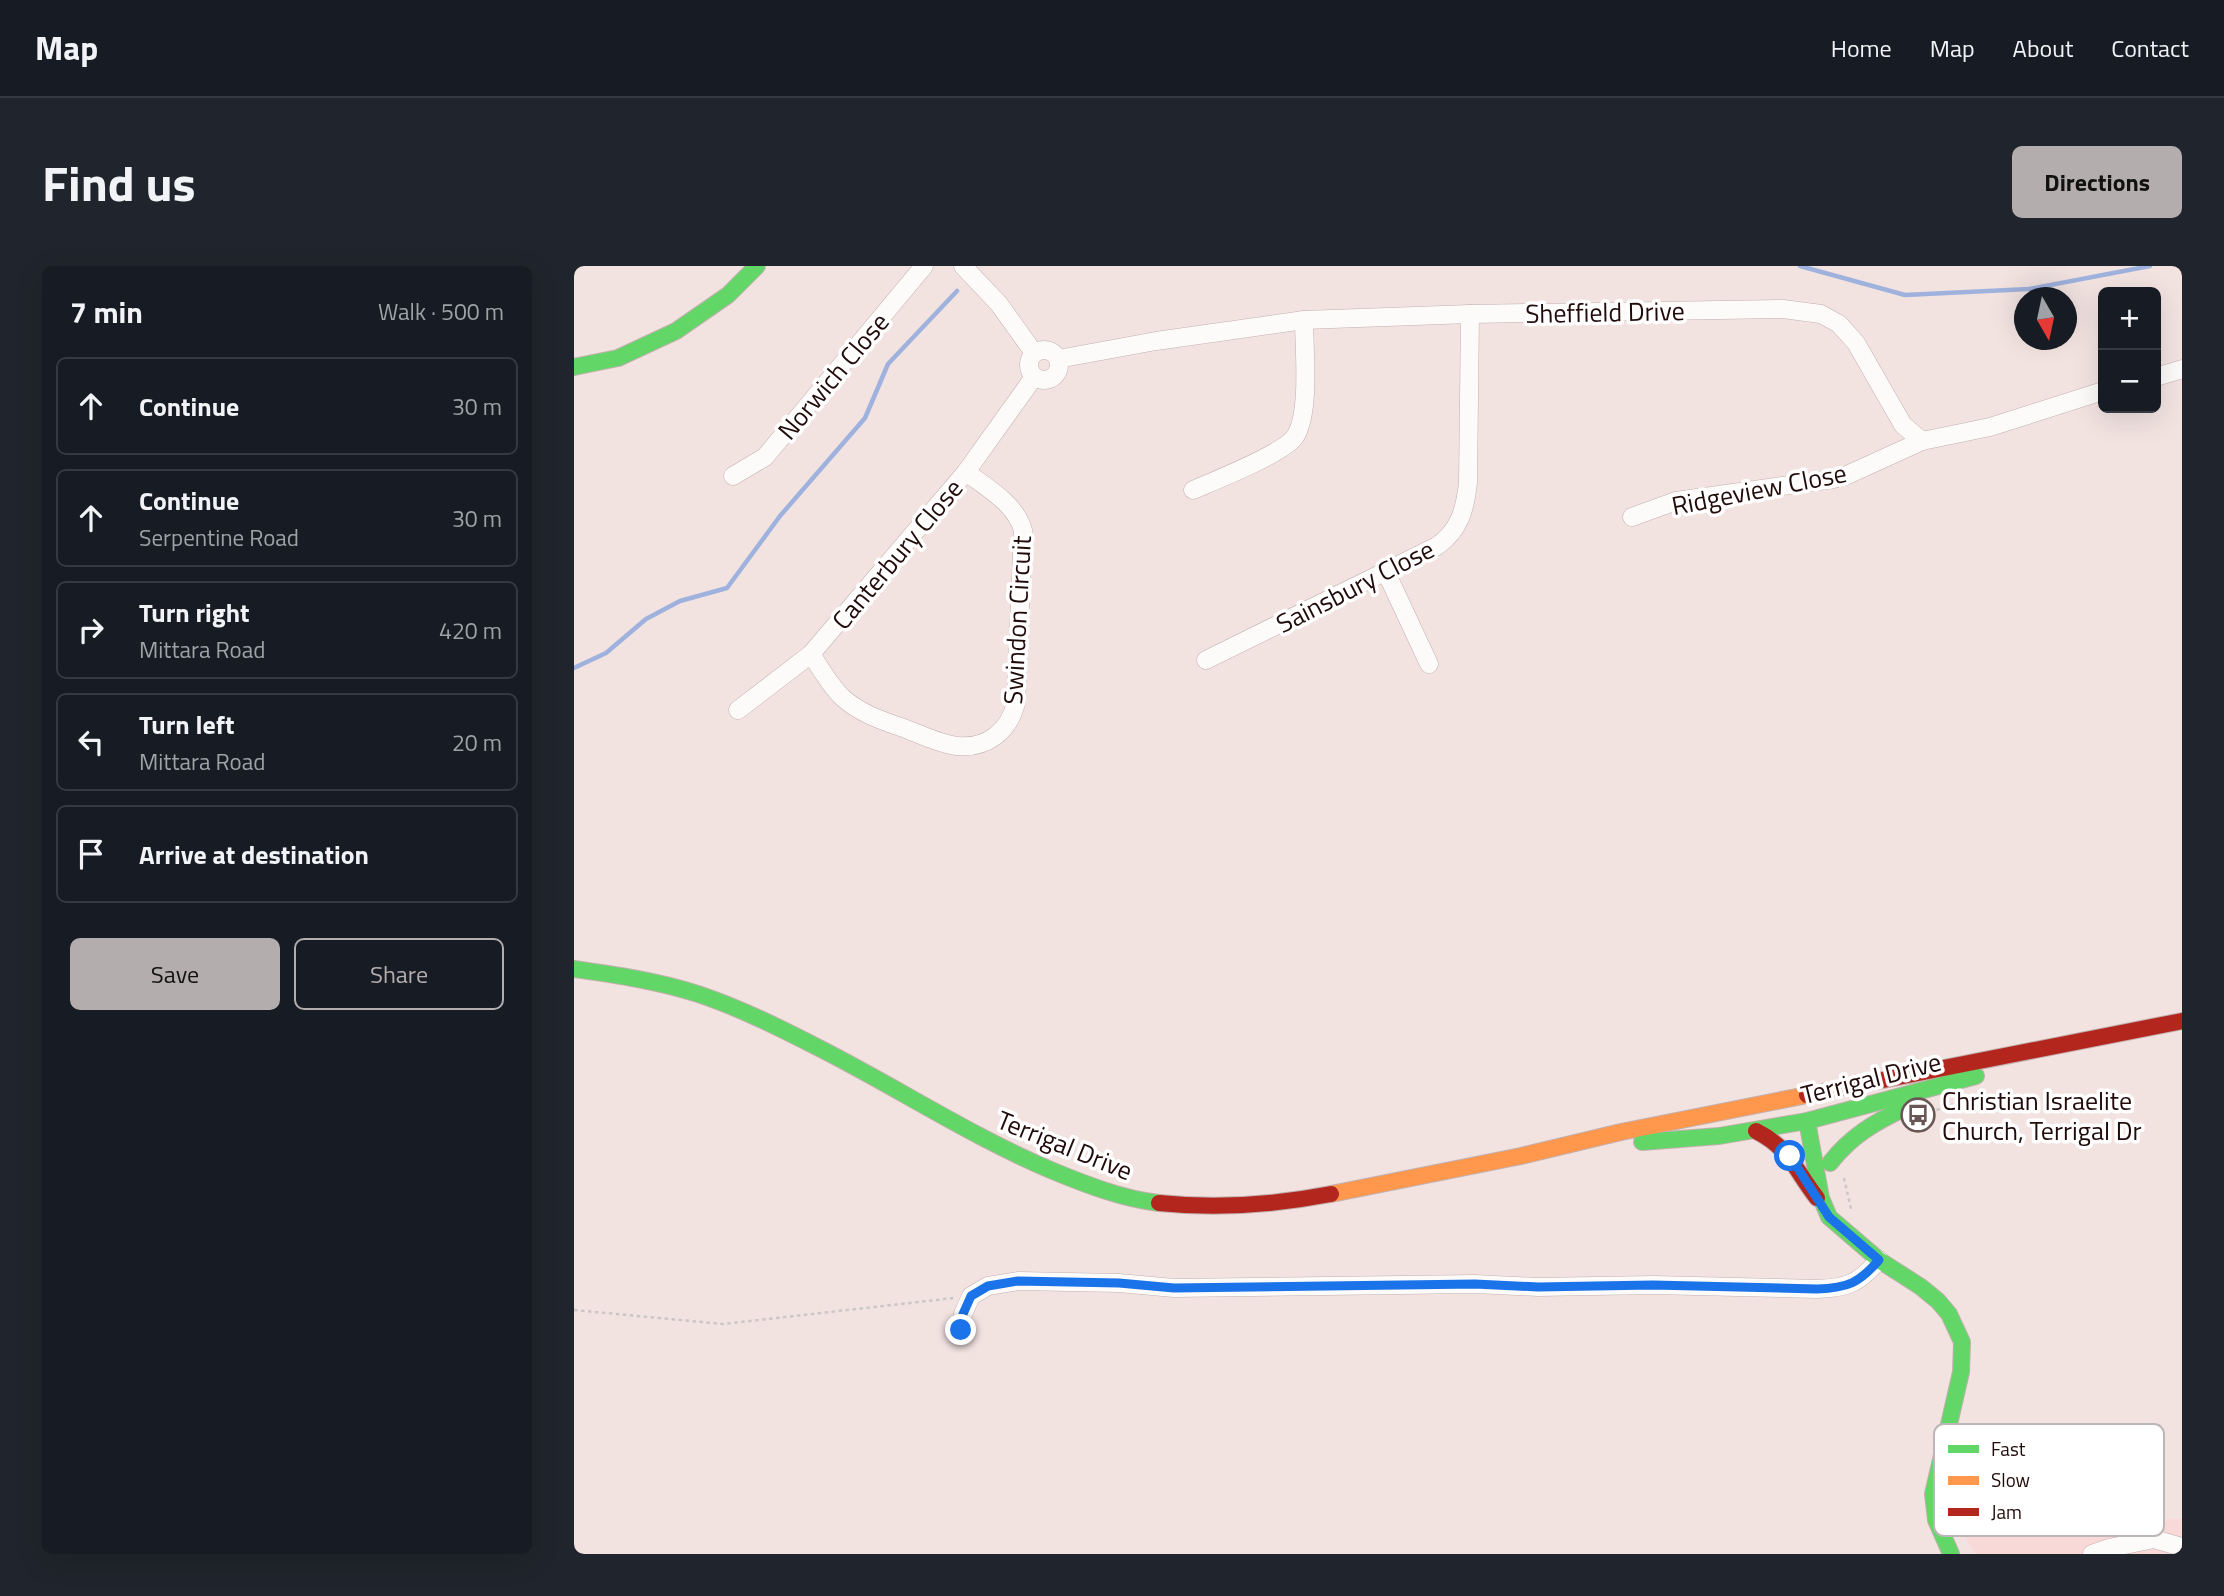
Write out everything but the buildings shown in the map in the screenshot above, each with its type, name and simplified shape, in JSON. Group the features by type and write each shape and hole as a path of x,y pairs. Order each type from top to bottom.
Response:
{"main road":[{"path":"574,367 618,358 676,331 728,295 757,266"},
{"name":"Terrigal Drive","path":"574,969 628,977 715,1000 807,1041 972,1133 1080,1183 1138,1201 1196,1207 1258,1205 1315,1198 1568,1147 1621,1132 2182,1021"},
{"name":"Terrigal Drive","path":"1568,1147 1670,1140 1756,1130 1814,1118 2074,1049 2182,1029"},
{"path":"1814,1118 1830,1103 1877,1091 1947,1067"},
{"path":"1830,1163 1843,1146 1869,1125 1959,1081"},
{"path":"1683,1121 1799,1111 1814,1118 1830,1163 1844,1229"},
{"path":"1814,1118 1825,1208"},
{"path":"1756,1130 1774,1138 1784,1148 1829,1217 1879,1260 1921,1287 1949,1314 1962,1342 1961,1372 1948,1424"},
{"path":"1934,1484 1934,1518"},
{"path":"1941,1536 1951,1554"}],"street":[{"name":"Norwich Close","path":"733,476 765,457 924,266"},
{"path":"963,266 999,304 1034,353"},
{"name":"Sheffield Drive","path":"1058,359 1156,341 1304,320 1470,314 1783,309 1821,314 1839,324 1856,343 1903,425 1922,441"},
{"name":"Sainsbury Close","path":"1206,660 1386,572 1445,540 1457,525 1464,511 1468,483 1470,314"},
{"path":"1193,490 1281,449 1295,437 1304,413 1304,320"},
{"path":"1048,350 1058,359 1059,369 1053,377 1044,380 1034,377 1029,365 1034,353 1048,350"},
{"path":"2161,375 2182,369"},
{"name":"Canterbury Close","path":"738,710 811,654 966,472 1034,377"},
{"path":"1922,441 1990,427 2098,392"},
{"name":"Ridgeview Close","path":"1632,517 1676,502 1845,476 1922,441"},
{"name":"Swindon Circuit","path":"811,654 835,689 867,715 955,746 984,742 1006,727 1016,703 1023,530 1017,514 1010,506 966,472"},
{"path":"1386,572 1429,664"},
{"path":"961,1330 963,1314 971,1296 988,1286 1032,1281 1187,1288 1475,1284 1538,1287 1653,1285 1834,1288 1858,1281 1879,1260"},
{"path":"2092,1554 2154,1539 2182,1547"}],"path":[{"path":"574,1310 723,1324 971,1296"}],"shaded area":[{"path":"2182,1519 2182,1554 1976,1554 1964,1536 2164,1536 2164,1520"}],"waterway":[{"path":"1800,266 1905,295 2029,289 2150,266"},
{"path":"574,668 606,653 646,619 680,601 727,588 780,516 865,418 888,364 957,291"}],"traffic: fast":[{"path":"574,367 618,358 676,331 728,295 757,266"},
{"path":"574,969 668,985 729,1006 819,1048 1023,1158 1105,1191 1159,1203"},
{"path":"1642,1142 1719,1136 1807,1121 1976,1076"},
{"path":"1830,1163 1846,1145 1864,1131 1905,1108"},
{"path":"1807,1121 1821,1198 1829,1217 1879,1260 1921,1287 1949,1314 1962,1342 1961,1372 1949,1424"},
{"path":"1934,1490 1934,1503"},
{"path":"1943,1536 1951,1554"}],"traffic: slow":[{"path":"1331,1194 1807,1095"}],"traffic: jam":[{"path":"1807,1095 2182,1021"},
{"path":"1756,1131 1784,1152 1817,1198"},
{"path":"1159,1203 1245,1205 1331,1194"}],"place":[{"name":"Christian Israelite Church, Terrigal Dr","path":"1918,1115"}],"route":[{"path":"961,1330 963,1314 971,1296 988,1286 1018,1281 1244,1289 1514,1284 1538,1287 1653,1285 1817,1289 1851,1285 1865,1276 1879,1260 1829,1217 1790,1156"}]}
